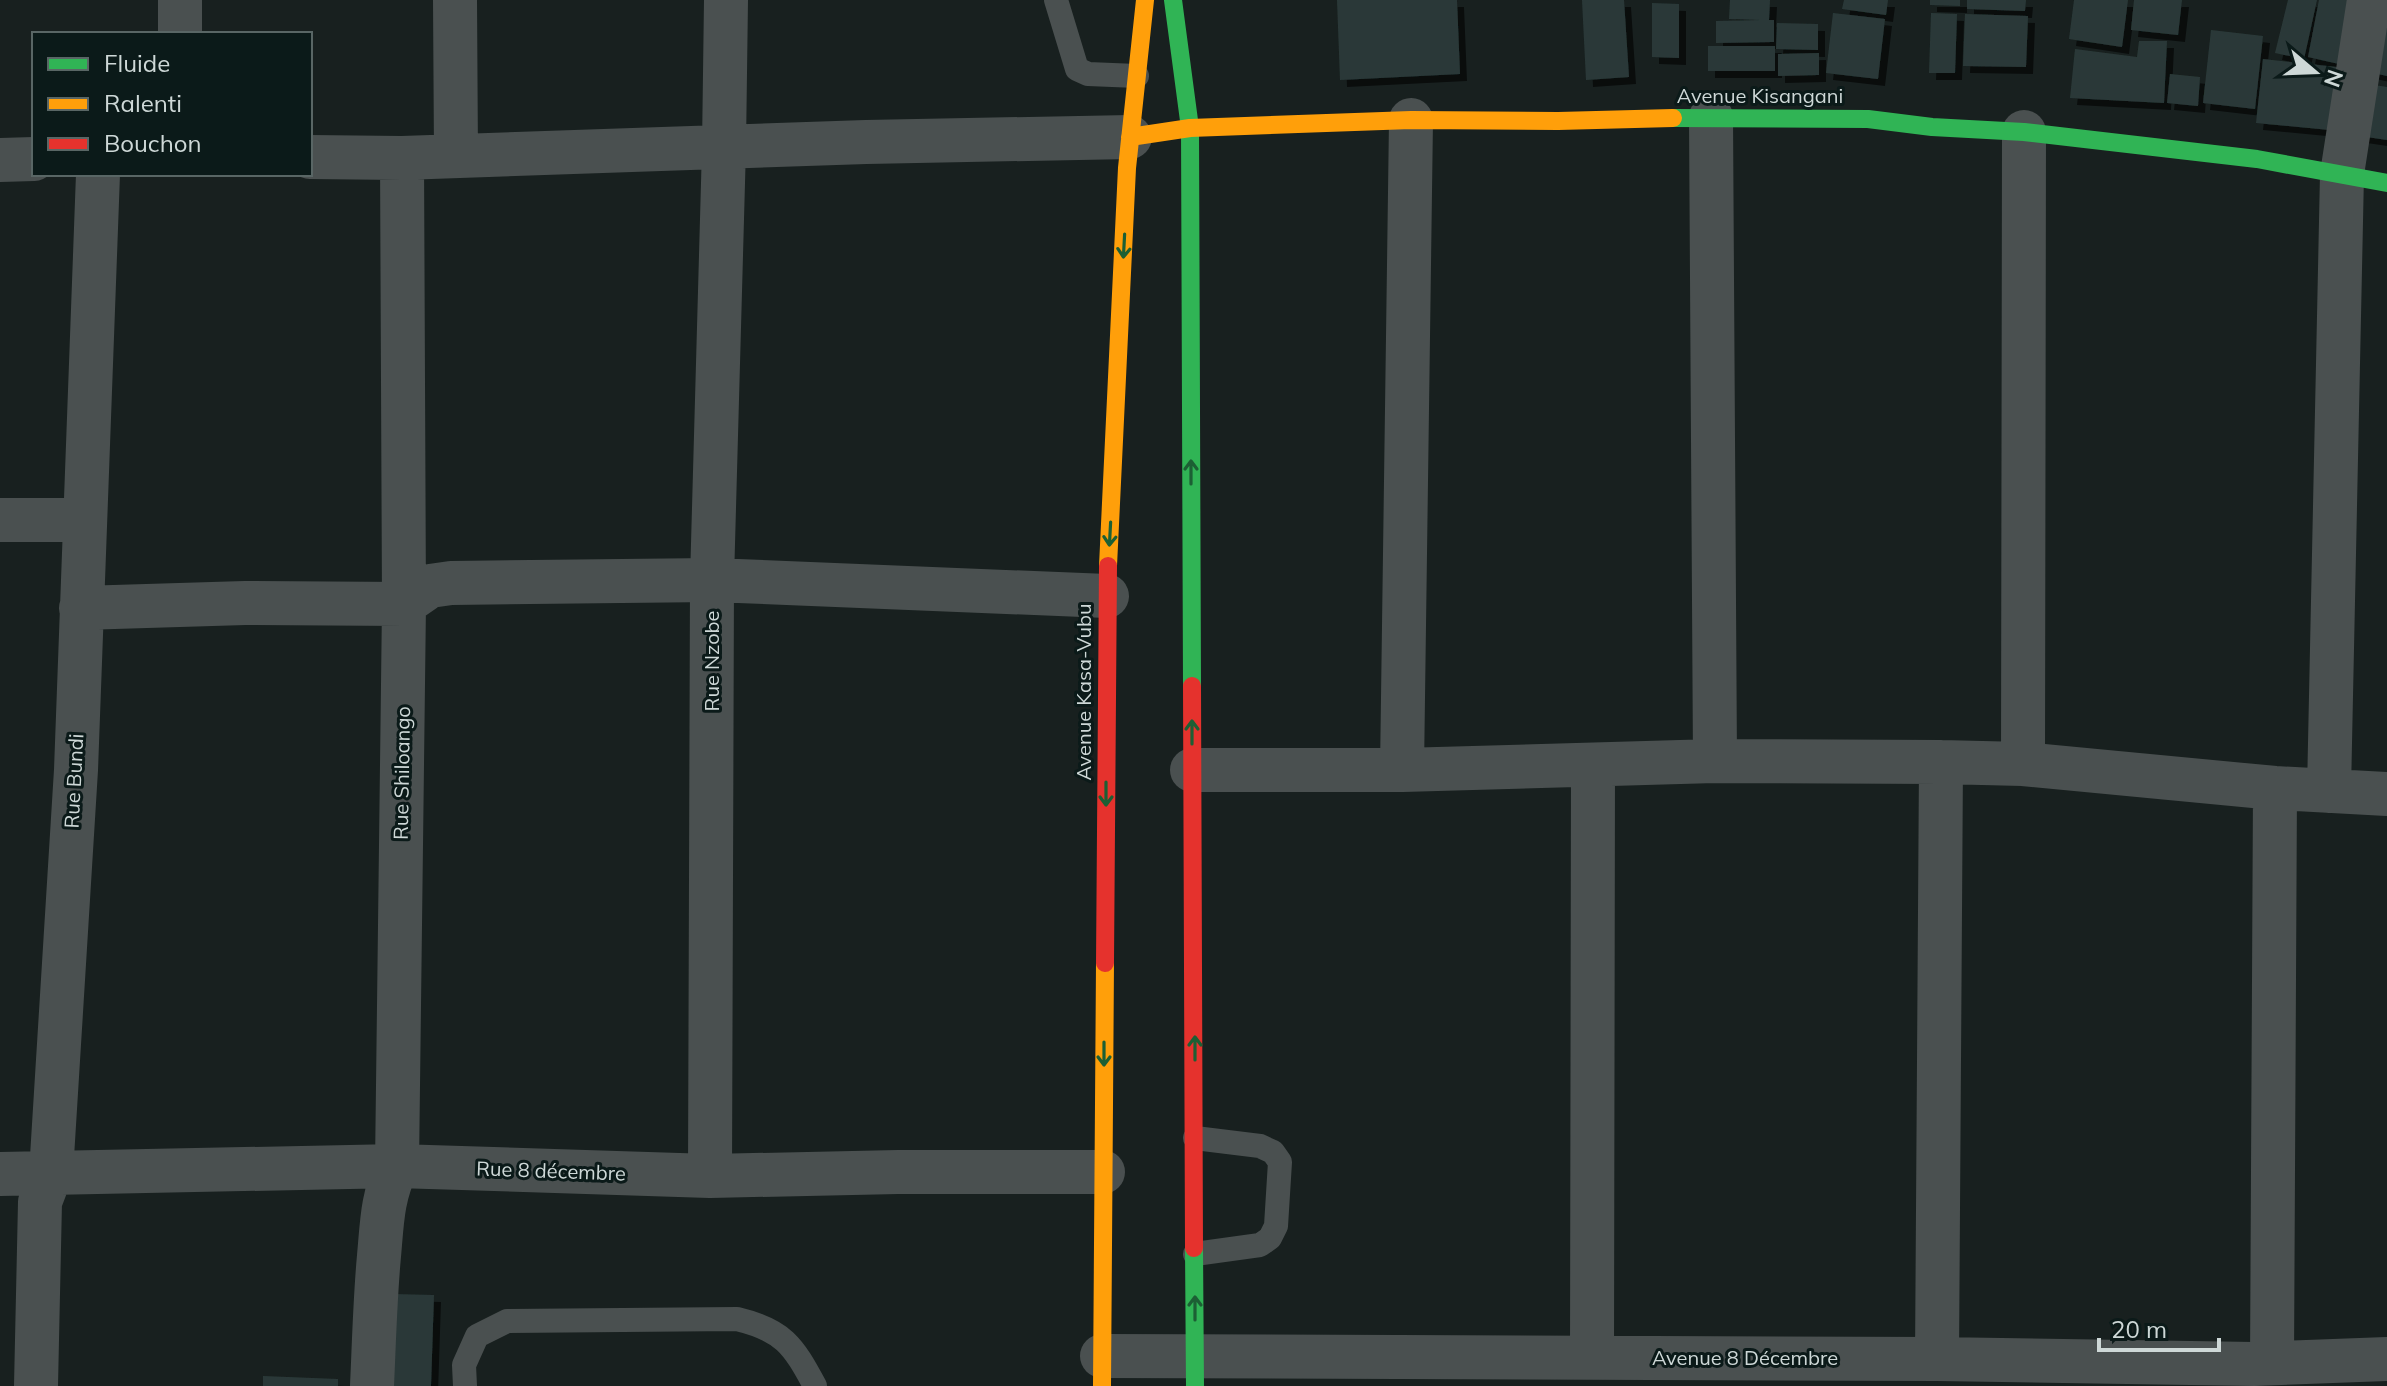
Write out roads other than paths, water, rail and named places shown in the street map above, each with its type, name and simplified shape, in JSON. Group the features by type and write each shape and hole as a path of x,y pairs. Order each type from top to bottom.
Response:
{"main road":[{"name":"Avenue Kasa-Vubu","path":"1102,1371 1107,596 1130,137 1145,0"},
{"path":"1173,0 1190,128 1195,1372"},
{"name":"Avenue Kisangani","path":"1130,137 1190,128 1411,120 1868,119 1932,127 2024,132 2257,159 2387,183"}],"street":[{"path":"180,0 180,32"},
{"path":"455,0 456,156"},
{"name":"Rue Nzobe","path":"710,1176 712,580 726,0"},
{"path":"2329,791 2342,174 2369,0"},
{"path":"1711,117 1715,761"},
{"path":"1402,770 1411,120"},
{"path":"2023,764 2024,132"},
{"path":"312,157 402,158 866,142 1130,137"},
{"name":"Rue Shiloango","path":"372,1386 383,1203 397,1166 404,604 402,158"},
{"path":"0,160 32,159"},
{"name":"Rue Bundi","path":"36,1386 40,1202 51,1173 76,770 98,176"},
{"path":"0,520 84,520"},
{"path":"81,608 245,603 404,604 430,586 451,583 712,580 1107,596"},
{"path":"1192,770 1402,770 1715,761 1941,762 2023,764 2275,788 2387,794"},
{"path":"1937,1359 1941,762"},
{"path":"1592,1358 1593,766"},
{"path":"2260,1371 2275,788"},
{"name":"Rue 8 décembre","path":"0,1174 397,1166 710,1176 1103,1172"},
{"name":"Avenue 8 Décembre","path":"1102,1371 1195,1372 1592,1358 1845,1372 1937,1359 2260,1371 2387,1359"}],"lane":[{"path":"1056,0 1077,69 1088,74 1137,76"},
{"path":"1195,1138 1260,1146 1273,1152 1280,1162 1276,1226 1270,1238 1260,1245 1195,1254"},
{"path":"465,1386 464,1365 477,1336 507,1321 737,1319 763,1326 787,1341 815,1386"}]}
